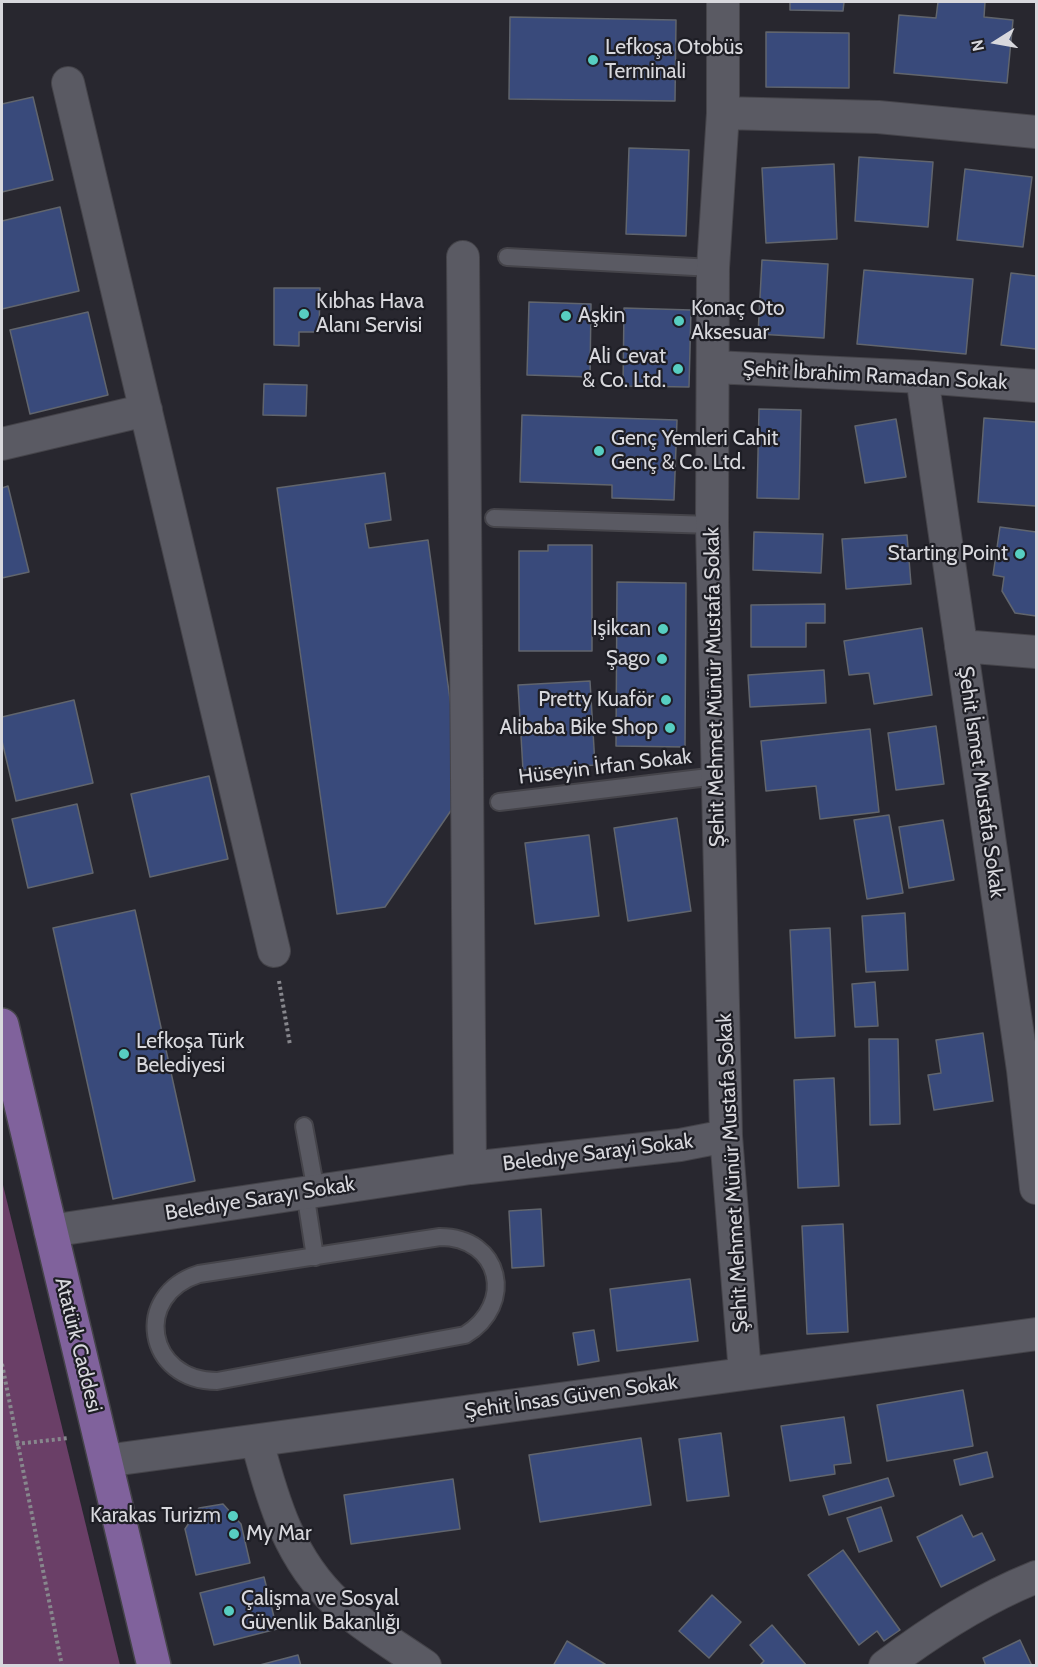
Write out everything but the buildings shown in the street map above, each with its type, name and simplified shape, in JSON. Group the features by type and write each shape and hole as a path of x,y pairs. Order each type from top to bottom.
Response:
{"main road":[{"name":"Atatürk Caddesi","path":"2,1032 154,1665"}],"street":[{"name":"Şehit Mehmet Münür Mustafa Sokak","path":"723,2 723,113 712,268 714,367 712,525 726,1136 745,1373"},
{"path":"68,82 274,951"},
{"path":"723,113 878,117 1036,132"},
{"path":"463,257 470,1168"},
{"name":"Şehit İbrahim Ramadan Sokak","path":"714,367 922,377 1036,386"},
{"name":"Şehit İsmet Mustafa Sokak","path":"922,377 961,646 1030,1069 1036,1188"},
{"path":"2,444 146,410"},
{"path":"961,646 1036,652"},
{"name":"Beledıye Sarayi Sokak","path":"470,1168 680,1145 726,1136"},
{"name":"Beledıye Sarayı Sokak","path":"50,1231 470,1168"},
{"name":"Şehit İnsas Güven Sokak","path":"102,1447 257,1441 1036,1334"},
{"path":"257,1441 271,1493 291,1542 303,1564 338,1604 425,1665"},
{"path":"885,1665 926,1635 1000,1592 1036,1577"}],"lane":[{"path":"507,257 712,268"},
{"path":"494,518 712,525"},
{"name":"Hüseyin İrfan Sokak","path":"499,802 717,776"},
{"path":"304,1126 315,1257"},
{"path":"453,1237 475,1246 490,1263 497,1287 495,1300 480,1326 465,1335 437,1341 216,1381 193,1379 174,1368 166,1360 155,1333 156,1319 162,1302 173,1287 185,1279 315,1257 453,1237"}],"path":[{"path":"274,951 290,1045"},
{"path":"2,1364 16,1444 62,1665"},
{"path":"16,1444 102,1447"}],"shaded area":[{"path":"2,1181 120,1665 2,1665"}],"place":[{"name":"Lefkoşa Otobüs Terminali","path":"593,60"},
{"name":"Kıbhas Hava Alanı Servisi","path":"304,314"},
{"name":"Aşkin","path":"566,316"},
{"name":"Konaç Oto Aksesuar","path":"679,321"},
{"name":"Ali Cevat & Co. Ltd.","path":"678,369"},
{"name":"Genç Yemleri Cahit Genç & Co. Ltd.","path":"599,451"},
{"name":"Starting Point","path":"1020,554"},
{"name":"Işikcan","path":"663,629"},
{"name":"Şago","path":"662,659"},
{"name":"Pretty Kuaför","path":"666,700"},
{"name":"Alibaba Bike Shop","path":"670,728"},
{"name":"Lefkoşa Türk Belediyesi","path":"124,1054"},
{"name":"Karakas Turizm","path":"233,1516"},
{"name":"My Mar","path":"234,1534"},
{"name":"Çalişma ve Sosyal Güvenlik Bakanlığı","path":"229,1611"}]}
